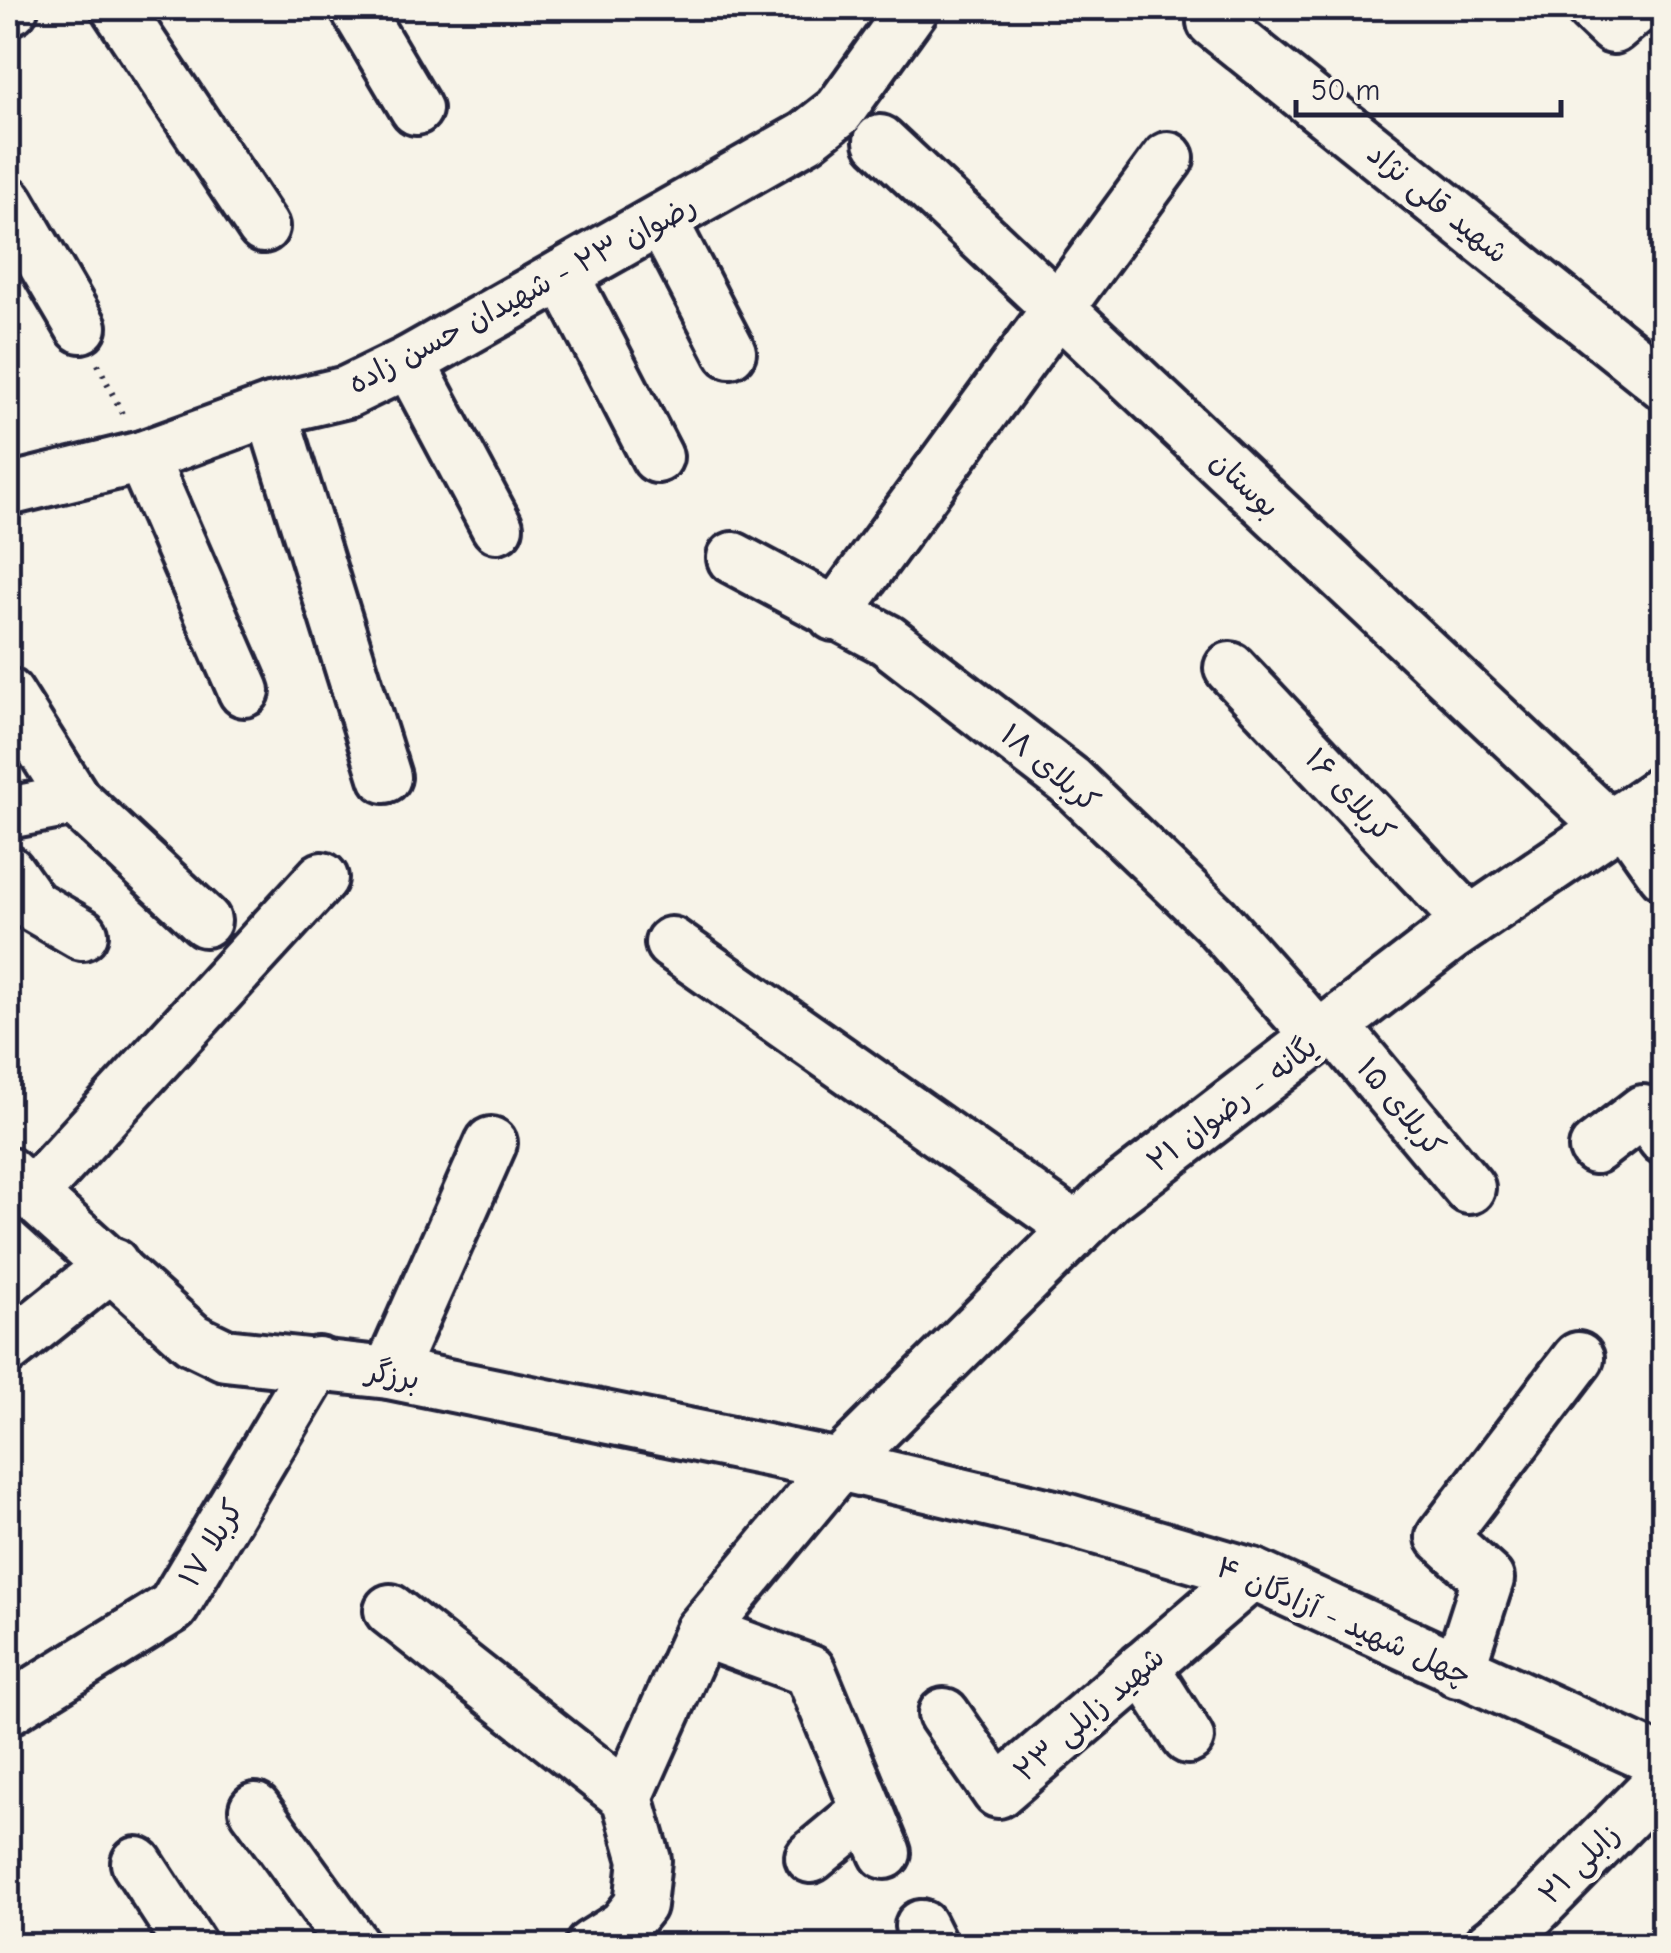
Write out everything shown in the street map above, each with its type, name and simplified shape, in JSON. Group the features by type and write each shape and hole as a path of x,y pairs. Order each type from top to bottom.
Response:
{"street":[{"path":"117,8 263,227"},
{"path":"356,8 416,110"},
{"name":"رضوان ۲۳ - شهیدان حسن زاده","path":"8,490 142,457 271,410 347,392 409,362 806,138 838,111 913,8"},
{"path":"1592,8 1613,28 1637,8"},
{"name":"شهید قلی نژاد","path":"1213,22 1664,384"},
{"name":"بوستان","path":"880,141 1058,308 1632,811 1664,874"},
{"path":"834,615 1168,158"},
{"path":"8,202 80,327"},
{"path":"662,221 730,352"},
{"path":"563,275 658,457"},
{"path":"409,362 497,527"},
{"path":"271,410 384,776"},
{"path":"142,457 244,691"},
{"name":"کربلای ۱۸","path":"733,558 887,640 1070,781 1326,1032"},
{"name":"کربلای ۱۶","path":"1230,668 1470,922"},
{"path":"8,694 75,800 205,921"},
{"path":"8,813 75,800"},
{"name":"یگانه - رضوان ۲۱","path":"627,1797 701,1630 840,1465 1109,1198 1470,922 1632,811"},
{"path":"8,871 32,906 82,934"},
{"path":"20,1184 322,878"},
{"path":"671,943 1077,1230"},
{"name":"کربلای ۱۵","path":"1326,1032 1469,1188"},
{"path":"1595,1148 1642,1111 1664,1139"},
{"path":"389,1373 491,1142"},
{"name":"برزگر","path":"20,1184 192,1339 225,1356 389,1373 840,1465"},
{"path":"8,1348 113,1264"},
{"path":"1458,1672 1488,1579 1442,1537 1578,1358"},
{"name":"کربلا ۱۷","path":"8,1709 173,1607 318,1363"},
{"name":"چهل شهید - آزادگان ۴","path":"840,1465 1058,1517 1252,1574 1458,1672 1664,1763"},
{"name":"شهید زابلی ۲۳","path":"944,1714 998,1792 1252,1574"},
{"path":"390,1610 627,1797 645,1860 640,1905 623,1926 591,1946"},
{"path":"701,1630 810,1670 875,1832 811,1857"},
{"path":"1143,1667 1188,1738"},
{"name":"زابلی ۲۱","path":"1489,1946 1538,1928 1664,1778"},
{"path":"255,1809 354,1946"},
{"path":"137,1862 190,1946"}],"path":[{"path":"80,327 142,457"}]}
